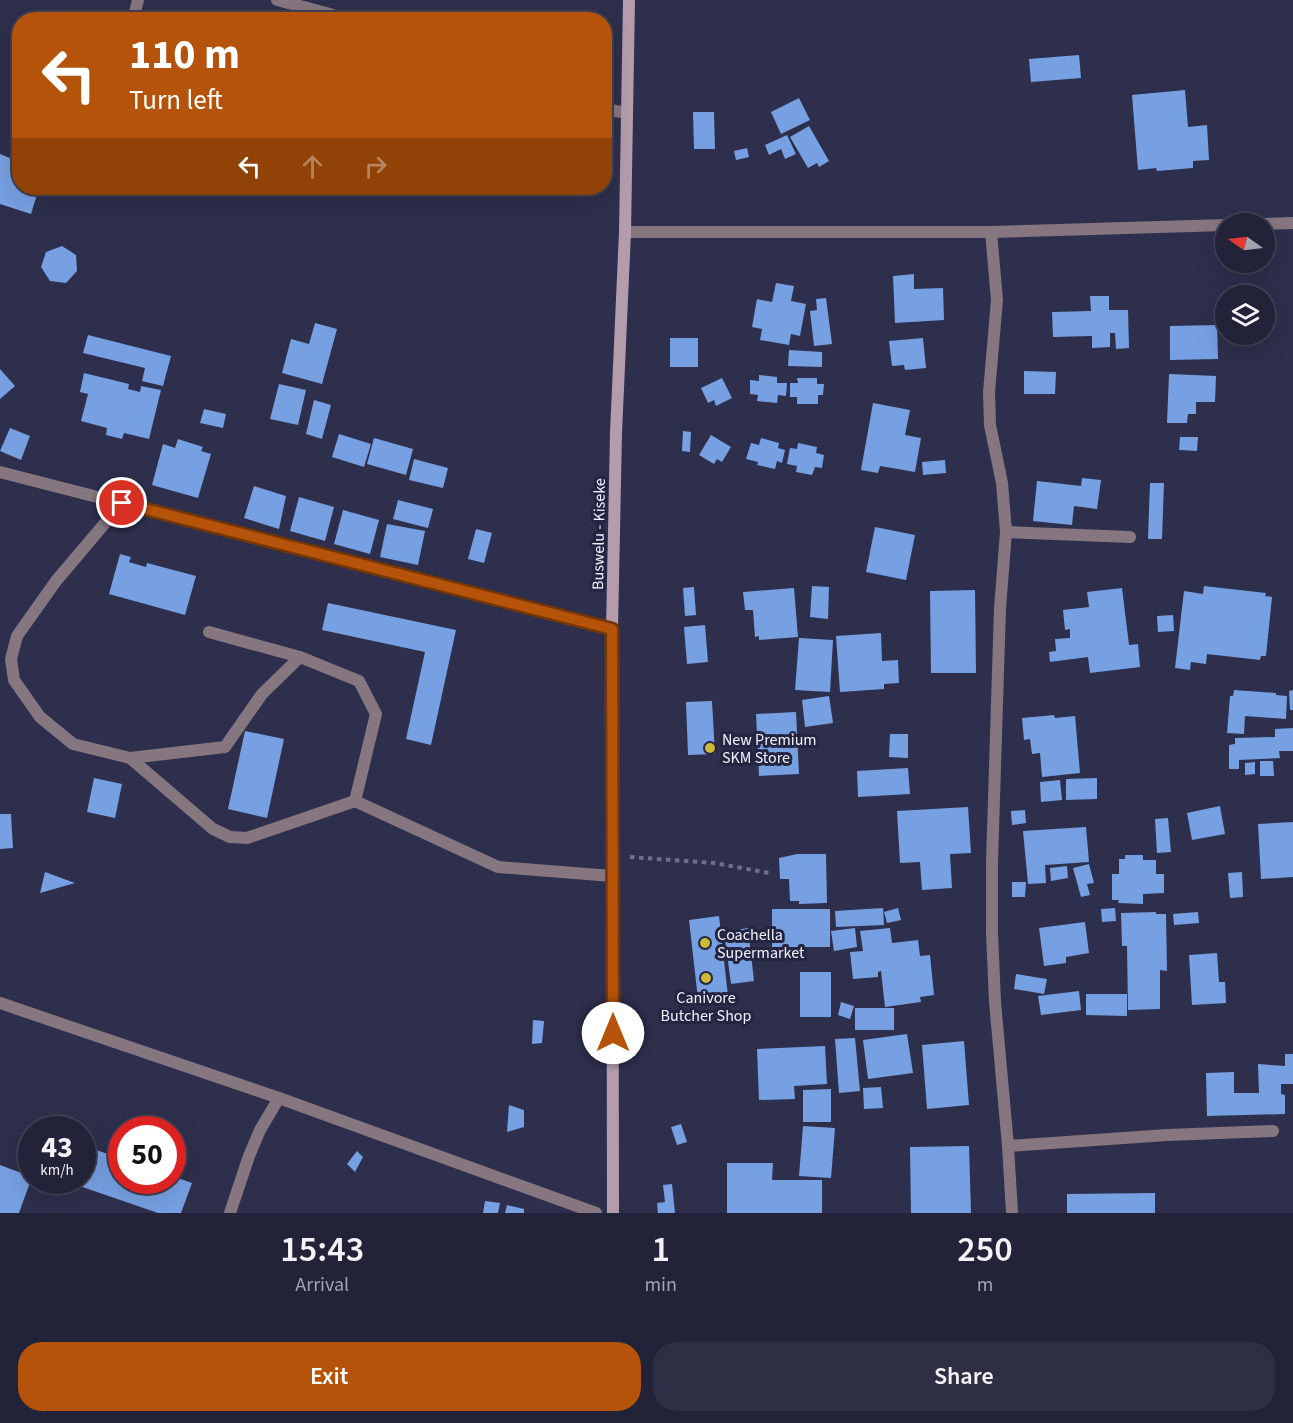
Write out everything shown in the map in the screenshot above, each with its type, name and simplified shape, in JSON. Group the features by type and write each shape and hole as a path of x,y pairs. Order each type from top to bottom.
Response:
{"main road":[{"name":"Buswelu - Kiseke","path":"613,1213 612,629 616,433 625,231 629,0"}],"street":[{"path":"277,0 323,12"},
{"path":"612,110 627,113"},
{"path":"1275,224 1293,223"},
{"path":"625,231 991,232 1215,225"},
{"path":"991,232 997,300 989,392 990,425 1002,483 1006,532 1000,608 992,933 995,1002 1012,1213"},
{"path":"0,471 612,629"},
{"path":"122,503 56,581 17,636 11,659 14,680 40,717 73,744 130,758 225,747 262,694 300,657"},
{"path":"1006,532 1130,537"},
{"path":"208,632 300,657 359,681 376,714 355,801"},
{"path":"130,758 213,829 230,837 247,838 355,801 498,867 612,876"},
{"path":"0,1003 279,1098 596,1213"},
{"path":"230,1213 260,1130 279,1098"},
{"path":"1008,1146 1167,1135 1273,1131"}],"path":[{"path":"611,856 714,862 769,873"}],"building":[{"path":"1079,55 1081,78 1031,82 1029,59"},
{"path":"1185,90 1188,127 1207,125 1209,160 1193,161 1193,168 1138,170 1132,95"},
{"path":"799,98 810,120 781,134 771,112"},
{"path":"693,112 714,112 715,149 694,149"},
{"path":"809,126 829,161 819,167 817,163 808,168 790,137"},
{"path":"787,135 796,154 785,159 781,149 769,155 765,145"},
{"path":"747,148 749,157 736,160 734,151"},
{"path":"12,152 12,195 37,195 31,214 0,204 0,154 10,158"},
{"path":"62,246 76,255 77,271 66,283 50,281 41,267 46,252"},
{"path":"914,274 914,289 943,288 944,320 895,323 893,276"},
{"path":"776,283 794,286 791,301 806,304 800,336 791,334 789,345 760,340 762,329 752,327 757,299 772,302"},
{"path":"1090,296 1109,296 1109,310 1128,310 1129,348 1116,349 1115,333 1110,333 1110,347 1092,348 1092,336 1053,337 1052,312 1091,311"},
{"path":"826,298 832,344 814,346 810,311 817,310 816,299"},
{"path":"315,323 337,329 322,384 282,373 291,339 309,344"},
{"path":"1215,325 1218,359 1170,360 1170,326"},
{"path":"88,335 171,356 163,386 142,381 145,368 83,353"},
{"path":"670,338 698,338 698,367 670,367"},
{"path":"923,338 926,368 905,370 904,365 892,366 889,341"},
{"path":"789,350 822,352 822,367 788,366"},
{"path":"0,369 15,386 0,399"},
{"path":"1024,371 1056,372 1055,394 1024,394"},
{"path":"84,373 129,384 128,389 140,392 141,386 161,390 149,439 124,433 122,439 106,435 107,428 81,421 88,394 80,392"},
{"path":"1169,374 1216,376 1215,402 1196,402 1196,414 1188,414 1187,423 1167,423"},
{"path":"759,375 777,377 777,383 787,383 786,396 778,395 777,403 757,401 758,395 750,394 750,380 759,381"},
{"path":"722,378 732,398 716,406 714,400 708,403 701,388"},
{"path":"797,378 817,378 817,384 824,384 823,395 818,395 818,404 797,404 797,397 790,397 790,383 798,383"},
{"path":"279,384 306,390 298,425 270,419"},
{"path":"314,400 331,405 322,439 306,434"},
{"path":"873,403 910,410 905,435 921,438 915,472 880,466 878,473 861,470"},
{"path":"204,409 226,414 223,428 200,423"},
{"path":"10,428 30,436 21,460 0,451"},
{"path":"683,431 691,432 690,452 682,451"},
{"path":"339,434 371,444 364,467 332,457"},
{"path":"711,435 731,447 722,462 717,459 714,464 699,455"},
{"path":"1180,437 1198,437 1197,451 1179,450"},
{"path":"374,438 413,449 406,475 367,464"},
{"path":"761,438 779,443 778,448 785,450 782,463 777,461 775,469 757,465 758,462 746,459 751,443 759,445"},
{"path":"178,439 203,447 201,451 211,454 198,498 152,485 163,444 175,448"},
{"path":"798,443 817,447 816,453 824,455 822,468 815,467 812,475 796,472 797,466 787,464 790,448 797,449"},
{"path":"414,459 448,468 443,488 409,480"},
{"path":"945,460 946,473 923,475 922,462"},
{"path":"1082,478 1101,480 1097,509 1074,506 1072,525 1033,521 1037,481 1081,486"},
{"path":"1150,483 1164,483 1162,539 1148,539"},
{"path":"254,486 286,496 279,529 244,518"},
{"path":"299,497 334,507 325,541 290,531"},
{"path":"398,500 433,509 428,528 393,519"},
{"path":"343,510 379,520 370,554 334,544"},
{"path":"387,524 425,531 418,565 380,557"},
{"path":"875,527 915,535 906,580 866,572"},
{"path":"476,529 492,533 484,563 468,559"},
{"path":"120,554 131,557 129,562 146,567 147,563 196,576 185,615 109,594"},
{"path":"812,586 829,587 828,619 810,617"},
{"path":"1204,586 1266,593 1265,596 1272,597 1266,656 1261,656 1260,660 1207,654 1206,664 1191,662 1190,670 1175,668 1184,591 1203,594"},
{"path":"694,587 696,615 685,616 683,588"},
{"path":"794,588 798,637 759,640 759,636 755,637 753,610 745,610 743,592"},
{"path":"1122,588 1129,645 1138,644 1140,667 1090,673 1088,657 1050,662 1049,652 1056,651 1055,639 1070,638 1070,629 1065,630 1063,610 1089,607 1087,592"},
{"path":"975,590 976,673 931,673 930,591"},
{"path":"328,603 456,630 431,745 406,739 425,652 322,630"},
{"path":"1173,615 1174,631 1158,632 1157,616"},
{"path":"705,625 708,662 687,664 684,627"},
{"path":"881,633 882,661 898,660 899,683 884,684 884,689 840,692 836,636"},
{"path":"799,638 833,640 830,692 795,690"},
{"path":"1234,690 1287,696 1286,719 1245,716 1244,734 1227,733 1230,696 1233,696"},
{"path":"1293,690 1293,710 1290,710 1289,691"},
{"path":"829,696 833,723 805,727 802,700"},
{"path":"712,701 715,754 688,755 686,702"},
{"path":"796,712 799,774 759,776 756,714"},
{"path":"1054,715 1055,718 1075,716 1080,773 1042,777 1040,753 1032,754 1030,739 1024,740 1022,718"},
{"path":"1293,728 1293,751 1279,751 1280,758 1239,760 1239,769 1229,769 1229,745 1235,744 1235,738 1275,737 1275,729"},
{"path":"245,731 284,739 267,818 228,809"},
{"path":"890,734 908,734 908,758 889,757"},
{"path":"1260,761 1273,761 1274,776 1260,776"},
{"path":"1255,762 1255,774 1245,775 1245,763"},
{"path":"908,768 910,794 858,797 857,771"},
{"path":"94,778 122,784 115,818 87,812"},
{"path":"1097,778 1097,799 1066,800 1066,779"},
{"path":"1060,780 1062,800 1041,802 1040,782"},
{"path":"1220,806 1225,834 1192,840 1187,813"},
{"path":"968,807 971,853 950,854 952,888 922,890 920,862 900,863 897,811"},
{"path":"1025,810 1026,823 1012,825 1011,811"},
{"path":"0,814 11,814 13,848 0,849"},
{"path":"1168,818 1171,852 1157,853 1155,819"},
{"path":"1293,822 1293,877 1261,879 1258,824"},
{"path":"1086,827 1089,862 1045,865 1046,883 1028,884 1023,831"},
{"path":"797,854 826,854 827,903 799,904 799,901 790,901 789,879 780,879 779,858"},
{"path":"1125,855 1143,855 1143,860 1156,860 1156,874 1164,874 1164,893 1143,894 1143,904 1118,903 1119,900 1112,900 1112,874 1119,874 1119,859 1125,859"},
{"path":"1089,864 1094,883 1087,884 1090,895 1081,897 1073,868"},
{"path":"1067,866 1068,878 1051,881 1050,868"},
{"path":"45,872 75,883 40,893"},
{"path":"1242,872 1243,897 1230,898 1228,873"},
{"path":"1012,882 1026,882 1025,897 1012,897"},
{"path":"883,908 884,925 836,927 835,911"},
{"path":"898,908 901,920 887,923 884,912"},
{"path":"1115,908 1116,921 1102,922 1101,909"},
{"path":"772,909 830,909 830,947 772,947"},
{"path":"1156,912 1156,914 1166,914 1167,971 1160,970 1160,1009 1128,1010 1127,946 1122,946 1121,913"},
{"path":"1198,912 1199,923 1174,925 1173,914"},
{"path":"719,916 728,996 698,999 689,920"},
{"path":"1085,922 1089,953 1066,957 1066,963 1044,966 1039,928"},
{"path":"748,928 754,981 731,984 724,932"},
{"path":"855,928 857,947 834,951 831,931"},
{"path":"890,928 892,943 918,940 920,956 930,955 934,995 920,997 921,1002 885,1007 881,971 878,972 878,977 853,979 850,952 863,951 860,931"},
{"path":"1217,953 1219,982 1225,982 1226,1003 1192,1005 1189,955"},
{"path":"800,972 831,972 831,1017 800,1017"},
{"path":"1016,974 1047,979 1044,994 1014,989"},
{"path":"1079,991 1081,1010 1041,1015 1038,996"},
{"path":"1086,994 1127,994 1127,1016 1086,1015"},
{"path":"841,1002 854,1006 850,1019 838,1015"},
{"path":"855,1008 894,1008 894,1030 855,1030"},
{"path":"533,1020 544,1021 542,1043 532,1044"},
{"path":"907,1034 913,1073 868,1079 863,1040"},
{"path":"855,1038 860,1091 839,1093 835,1039"},
{"path":"964,1041 969,1105 927,1109 922,1045"},
{"path":"825,1046 827,1084 794,1086 795,1099 759,1100 757,1049"},
{"path":"1285,1054 1293,1054 1293,1084 1281,1084 1281,1094 1285,1095 1285,1114 1207,1116 1206,1073 1234,1072 1234,1093 1259,1093 1258,1064 1285,1066"},
{"path":"881,1087 883,1108 864,1109 863,1088"},
{"path":"831,1089 831,1122 803,1122 803,1090"},
{"path":"509,1105 524,1110 524,1127 507,1132"},
{"path":"681,1124 687,1142 677,1145 671,1127"},
{"path":"803,1126 835,1128 831,1178 799,1176"},
{"path":"969,1146 971,1213 911,1213 910,1147"},
{"path":"96,1150 108,1154 108,1194 186,1194 186,1181 192,1183 181,1213 158,1213 96,1192"},
{"path":"357,1151 363,1157 355,1172 347,1164"},
{"path":"727,1163 773,1163 772,1180 822,1180 822,1213 727,1213"},
{"path":"0,1165 18,1172 18,1194 26,1194 19,1213 0,1213"},
{"path":"672,1184 675,1213 658,1213 657,1203 665,1202 663,1185"},
{"path":"1155,1193 1155,1213 1067,1213 1067,1194"},
{"path":"485,1201 500,1203 498,1213 483,1213"},
{"path":"507,1205 524,1209 524,1213 505,1213"}],"place":[{"name":"New Premium SKM Store","path":"710,748"},
{"name":"Coachella Supermarket","path":"705,943"},
{"name":"Canivore Butcher Shop","path":"706,978"}],"route":[{"path":"122,503 612,629 613,1033"}]}
